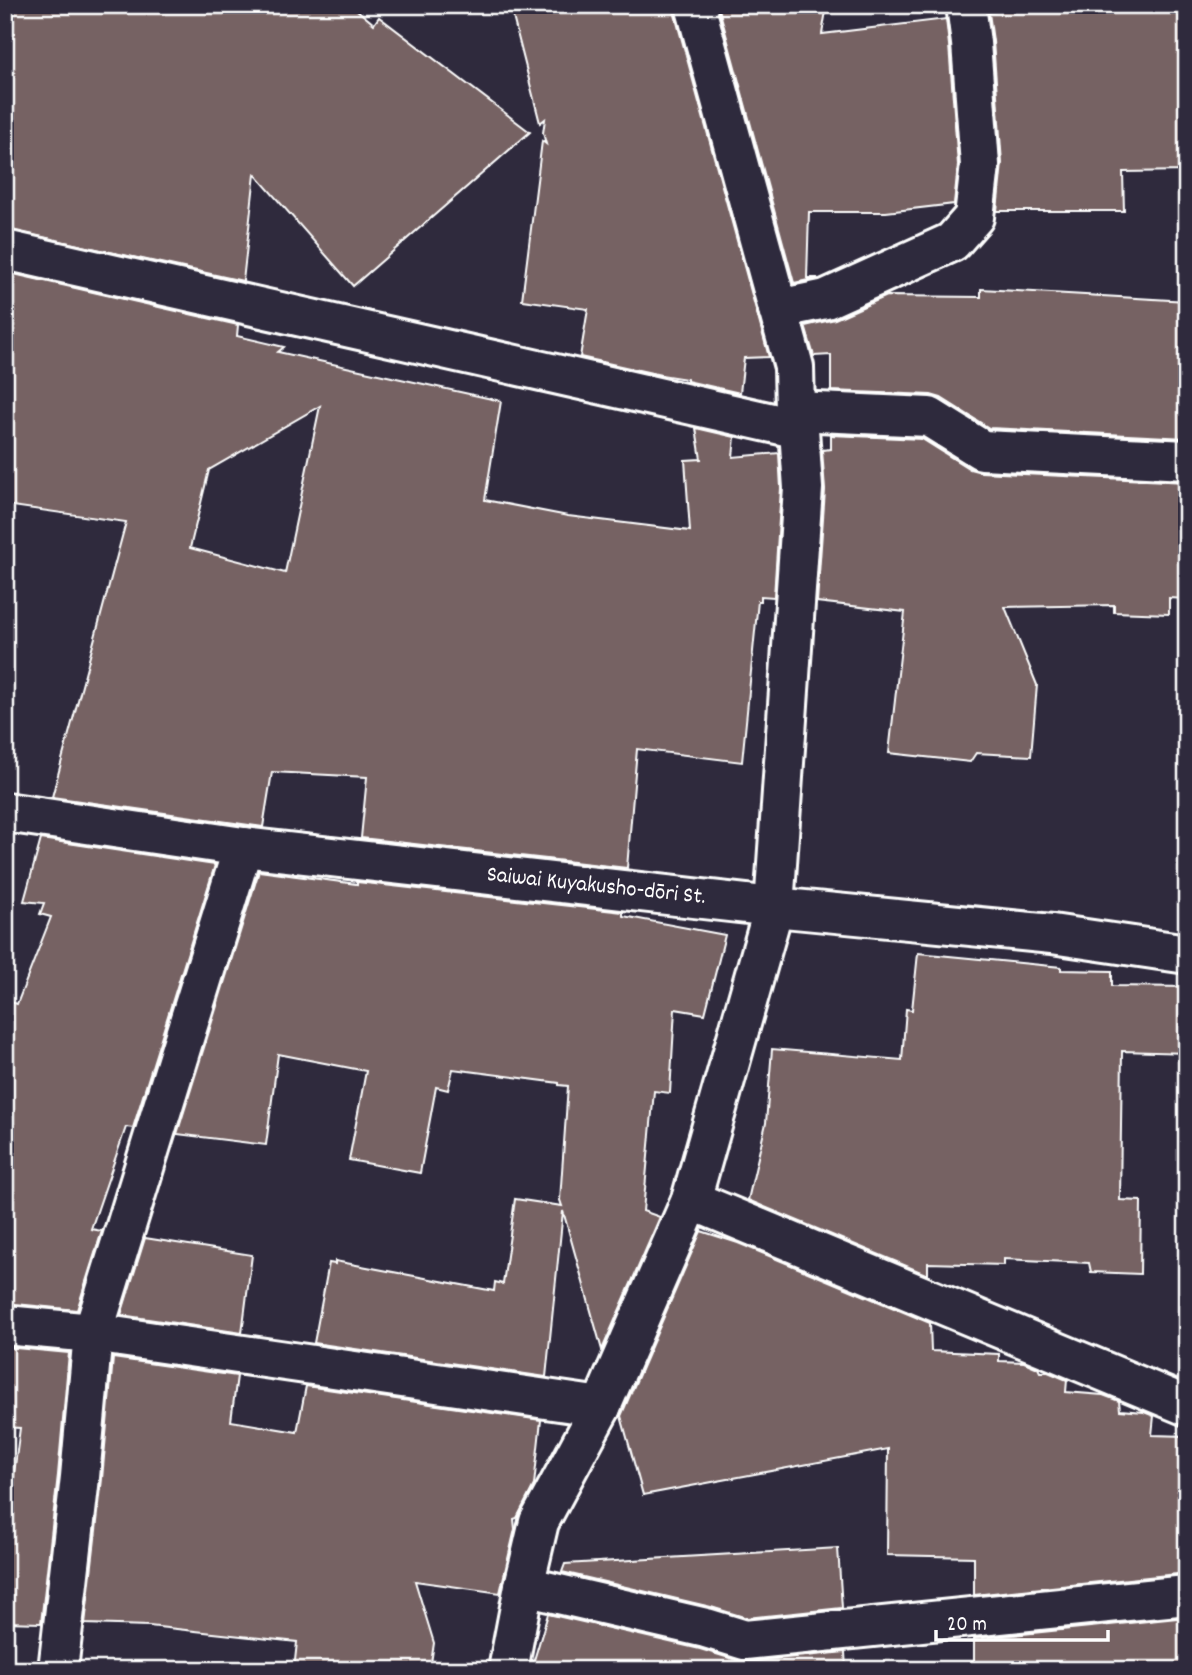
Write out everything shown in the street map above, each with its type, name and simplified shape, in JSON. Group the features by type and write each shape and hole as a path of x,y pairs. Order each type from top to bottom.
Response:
{"street":[{"path":"508,1670 539,1522 601,1407 691,1200 774,907 803,488 794,367 695,5"},
{"path":"778,309 826,299 952,242 974,217 981,165 967,5"},
{"path":"5,250 797,420 929,417 982,450 1187,460"},
{"name":"Saiwai Kuyakusho-dōri St.","path":"5,812 243,847 774,907 1052,934 1187,954"},
{"path":"58,1670 93,1333 243,847"},
{"path":"691,1200 1187,1406"},
{"path":"5,1325 93,1333 601,1407"},
{"path":"524,1586 706,1628 745,1640 1187,1595"}],"building":[{"path":"5,5 351,5 374,24 379,17 530,132 353,286 255,174 243,281 5,229"},
{"path":"510,5 674,5 769,357 744,358 740,393 580,357 588,309 522,300 542,141 546,144 543,133 545,119 540,123"},
{"path":"718,5 827,5 822,34 946,19 958,165 954,204 886,212 809,212 807,278 818,278 794,283"},
{"path":"995,5 1187,5 1187,171 1123,172 1124,211 997,211 1002,163 989,13 995,12"},
{"path":"5,272 238,325 237,336 284,347 278,352 501,401 485,500 568,516 690,531 685,460 701,459 696,428 735,437 733,457 779,453 781,488 774,597 761,596 761,601 758,601 742,762 637,749 627,868 361,838 367,777 272,772 263,827 52,797 126,522 5,505","holes":["320,406 285,573 190,548 209,470"]},
{"path":"981,289 1187,301 1183,393 1187,393 1187,438 989,428 941,398 931,395 831,391 831,355 814,356 805,326 835,319 887,296 981,297"},
{"path":"831,435 922,439 970,469 981,472 1187,482 1187,599 1169,598 1169,614 1114,612 1114,605 1005,607 1037,685 1031,756 976,753 970,762 889,753 905,612 817,602 825,490 822,450 831,449"},
{"path":"41,839 215,865 133,1128 126,1127 91,1229 102,1231 77,1310 5,1303 5,1000 17,1004 51,917 40,914 44,903 24,901"},
{"path":"259,871 623,912 623,916 725,935 705,1014 675,1009 670,1093 654,1091 643,1211 660,1217 602,1350 563,1211 546,1377 314,1343 329,1263 335,1264 335,1261 494,1291 495,1282 503,1284 515,1199 562,1206 560,1200 568,1086 453,1069 448,1090 436,1087 420,1173 349,1160 366,1071 278,1054 266,1145 177,1134"},
{"path":"918,953 1061,967 1061,970 1112,971 1112,986 1187,987 1187,1053 1122,1051 1120,1200 1141,1201 1140,1274 1091,1272 1089,1263 1004,1259 1004,1265 928,1263 928,1275 748,1200 766,1123 772,1049 902,1060 906,1009 912,1010"},
{"path":"701,1231 738,1243 930,1323 931,1351 999,1354 999,1361 1024,1362 1038,1368 1040,1372 1048,1372 1067,1380 1066,1392 1103,1395 1119,1401 1120,1410 1144,1412 1154,1416 1152,1435 1187,1436 1187,1573 974,1595 974,1557 887,1555 888,1449 643,1495 621,1416"},
{"path":"145,1238 252,1255 242,1333 121,1315"},
{"path":"5,1347 69,1353 41,1623 5,1622 5,1542 20,1428 5,1427"},
{"path":"113,1358 237,1376 231,1421 297,1432 306,1386 541,1420 534,1485 514,1519 515,1529 500,1593 415,1581 434,1643 430,1670 294,1670 297,1642 149,1626 85,1624"},
{"path":"838,1548 842,1608 747,1618 562,1572 565,1564"},
{"path":"548,1614 700,1649 739,1661 845,1652 846,1670 531,1670"},
{"path":"1187,1617 1187,1670 974,1670 974,1639"}]}
